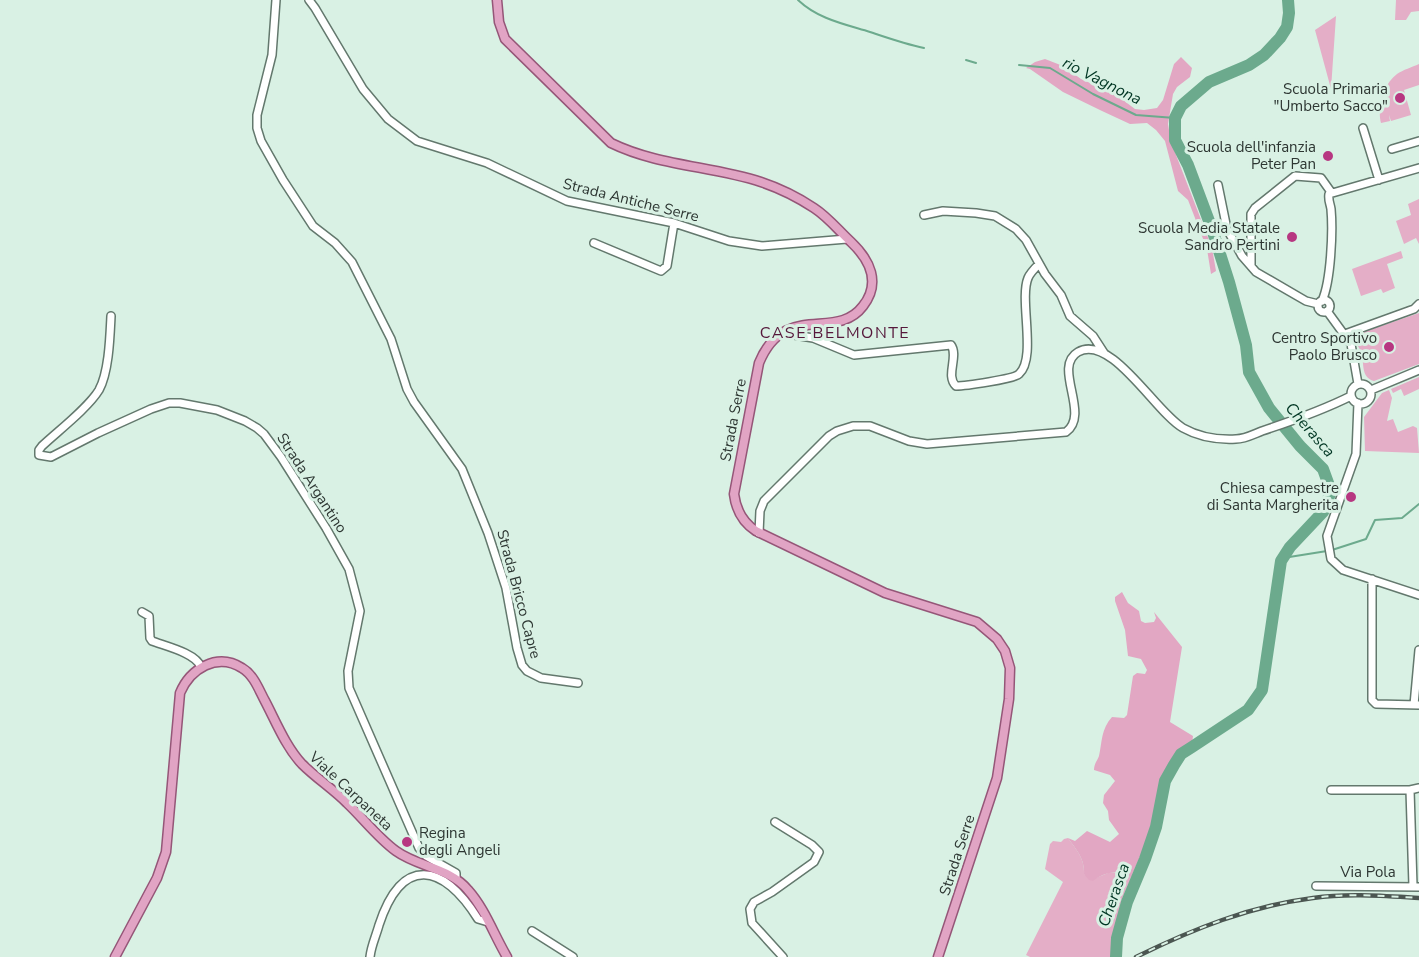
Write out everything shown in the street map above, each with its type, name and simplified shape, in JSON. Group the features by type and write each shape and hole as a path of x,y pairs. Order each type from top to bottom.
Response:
{"main road":[{"path":"497,0 499,22 505,39 611,143 632,153 761,182 816,209 867,259 872,271 872,284 869,297 862,308 852,316 839,321 794,327 780,333"},
{"name":"Strada Serre","path":"780,333 765,348 759,363 735,486 735,501 740,515 747,524 759,532 885,593 977,622 997,639 1005,651 1010,668 1009,699 997,778 938,957"},
{"name":"Viale Carpaneta","path":"201,667 214,662 231,663 243,668 253,679 290,748 301,762 346,801 396,851 408,859 456,879 468,890 507,957"},
{"path":"115,957 157,878 166,852 180,693 187,679 201,667"}],"street":[{"name":"Strada Bricco Capre","path":"276,0 272,55 257,115 257,128 261,141 313,226 335,243 352,262 391,339 407,389 426,421 459,463 466,477 489,533 506,588 522,665 527,671 541,678 578,683"},
{"name":"Strada Antiche Serre","path":"309,0 363,89 388,119 411,137 435,148 486,163 567,201 674,223 729,241 762,246 848,239"},
{"path":"1363,128 1379,180"},
{"path":"1392,149 1419,141"},
{"path":"1331,192 1339,192 1419,168"},
{"path":"1251,266 1251,214 1255,208 1295,176 1321,178 1331,192"},
{"path":"1218,185 1227,229 1242,256 1256,272 1306,301 1320,302"},
{"path":"1331,192 1328,197 1331,209 1328,276 1326,292 1320,302 1320,311 1327,311 1345,334 1354,353 1358,384"},
{"path":"924,215 943,211 976,213 995,216 1016,229 1026,240 1045,274 1061,295 1070,316 1093,336 1104,353 1119,365 1167,416 1193,433 1213,438 1235,439 1270,429 1351,396"},
{"path":"594,243 661,271 667,266 674,223"},
{"path":"780,333 813,338 854,356 949,345 954,348 952,380 954,385 1012,377 1020,373 1023,368 1027,342 1026,289 1028,278 1039,264"},
{"path":"1345,334 1414,309 1419,304"},
{"name":"Strada Argantino","path":"111,316 105,370 100,387 93,398 42,446 39,455 51,457 109,428 169,403 197,405 217,410 245,421 264,434 320,518 349,569 360,611 348,671 349,688 419,848 426,856 456,873 456,879"},
{"path":"759,532 760,511 764,501 821,443 837,431 853,426 870,426 909,441 936,444 1066,432 1075,419 1069,371 1072,358 1076,353 1089,349 1104,353"},
{"path":"1371,390 1419,370"},
{"path":"1351,396 1353,388 1358,384 1364,384 1371,390"},
{"path":"1351,396 1358,403 1364,403 1369,399 1371,390"},
{"path":"1358,403 1356,454 1329,528 1329,551 1333,563 1343,570 1419,595"},
{"path":"1372,579 1372,700 1376,704 1417,705 1419,650"},
{"path":"142,612 150,616 152,641 193,657 201,667"},
{"path":"1331,790 1419,788"},
{"path":"1410,790 1415,811 1416,886"},
{"path":"776,822 819,852 814,862 754,902 750,909 752,923 783,957"},
{"path":"370,957 381,918 392,894 414,875 435,878 456,889 467,900 478,919 488,922"},
{"name":"Via Pola","path":"1316,886 1416,886"},
{"path":"532,931 573,957"}],"shaded area":[{"path":"1396,0 1419,0 1419,11 1411,12 1406,20 1395,20"},
{"path":"1336,16 1331,89 1315,30"},
{"path":"1181,57 1192,68 1190,77 1177,87 1173,94 1168,124 1171,142 1212,248 1216,271 1211,274 1207,249 1188,200 1178,191 1165,141 1156,130 1147,123 1130,124 1102,111 1063,92 1026,68 1045,59 1115,94 1135,109 1144,110 1157,108 1163,100 1174,64"},
{"name":"Scuola Primaria \"Umberto Sacco\"","path":"1419,64 1419,85 1404,90 1411,115 1391,121 1389,115 1390,121 1381,123 1381,104 1388,84 1397,74"},
{"path":"1419,199 1419,244 1416,238 1404,244 1396,221 1411,215 1408,204"},
{"path":"1401,251 1403,258 1387,264 1395,288 1383,293 1381,289 1361,296 1352,269"},
{"name":"Centro Sportivo Paolo Brusco","path":"1419,313 1419,364 1374,381 1370,379 1365,373 1361,352 1354,339 1355,335"},
{"path":"1419,377 1419,389 1404,396 1401,389 1393,393 1391,389"},
{"path":"1389,390 1392,398 1387,421 1393,419 1398,432 1413,426 1417,428 1419,453 1365,451 1364,417 1382,393"},
{"path":"1122,592 1128,603 1139,611 1141,621 1154,622 1156,618 1154,612 1182,647 1170,722 1193,736 1192,744 1169,768 1153,825 1131,878 1122,873 1112,873 1102,875 1093,881 1084,874 1077,850 1068,838 1075,841 1087,831 1110,842 1119,834 1109,820 1108,811 1103,803 1104,795 1115,781 1110,775 1094,770 1094,768 1106,726 1112,717 1124,718 1127,715 1133,676 1137,673 1145,674 1147,670 1141,659 1128,656 1125,630 1115,601 1115,597"},
{"path":"1068,838 1081,859 1084,874 1096,878 1108,873 1124,873 1131,878 1121,901 1113,957 1030,957 1026,955 1063,882 1045,869 1050,844 1053,841 1061,842"}],"waterway":[{"name":"rio Vagnona","path":"798,0 814,12 832,20 924,48"},
{"name":"Cherasca","path":"1116,957 1117,938 1127,902 1156,827 1165,781 1181,754 1248,710 1262,690 1281,561 1290,547 1323,512 1331,491 1323,469 1300,446 1269,408 1249,372 1246,345 1229,282 1188,165 1175,140 1175,118 1181,106 1209,82 1249,65 1264,55 1280,38 1287,27 1288,0"},
{"path":"966,60 976,63"},
{"name":"rio Vagnona","path":"1019,65 1050,68 1093,94 1136,115 1175,118"},
{"path":"1332,550 1366,539 1375,520 1402,518 1419,504"},
{"path":"1283,558 1327,551"}],"railway":[{"path":"1136,957 1222,920 1290,902 1313,898 1366,895 1419,898"}],"place":[{"name":"Scuola Primaria \"Umberto Sacco\"","path":"1400,98"},
{"name":"Scuola dell'infanzia Peter Pan","path":"1328,156"},
{"name":"Scuola Media Statale Sandro Pertini","path":"1292,237"},
{"name":"Centro Sportivo Paolo Brusco","path":"1389,347"},
{"name":"Chiesa campestre di Santa Margherita","path":"1351,497"},
{"name":"Regina degli Angeli","path":"407,842"}],"district":[{"name":"CASE BELMONTE","path":"835,333"}]}
